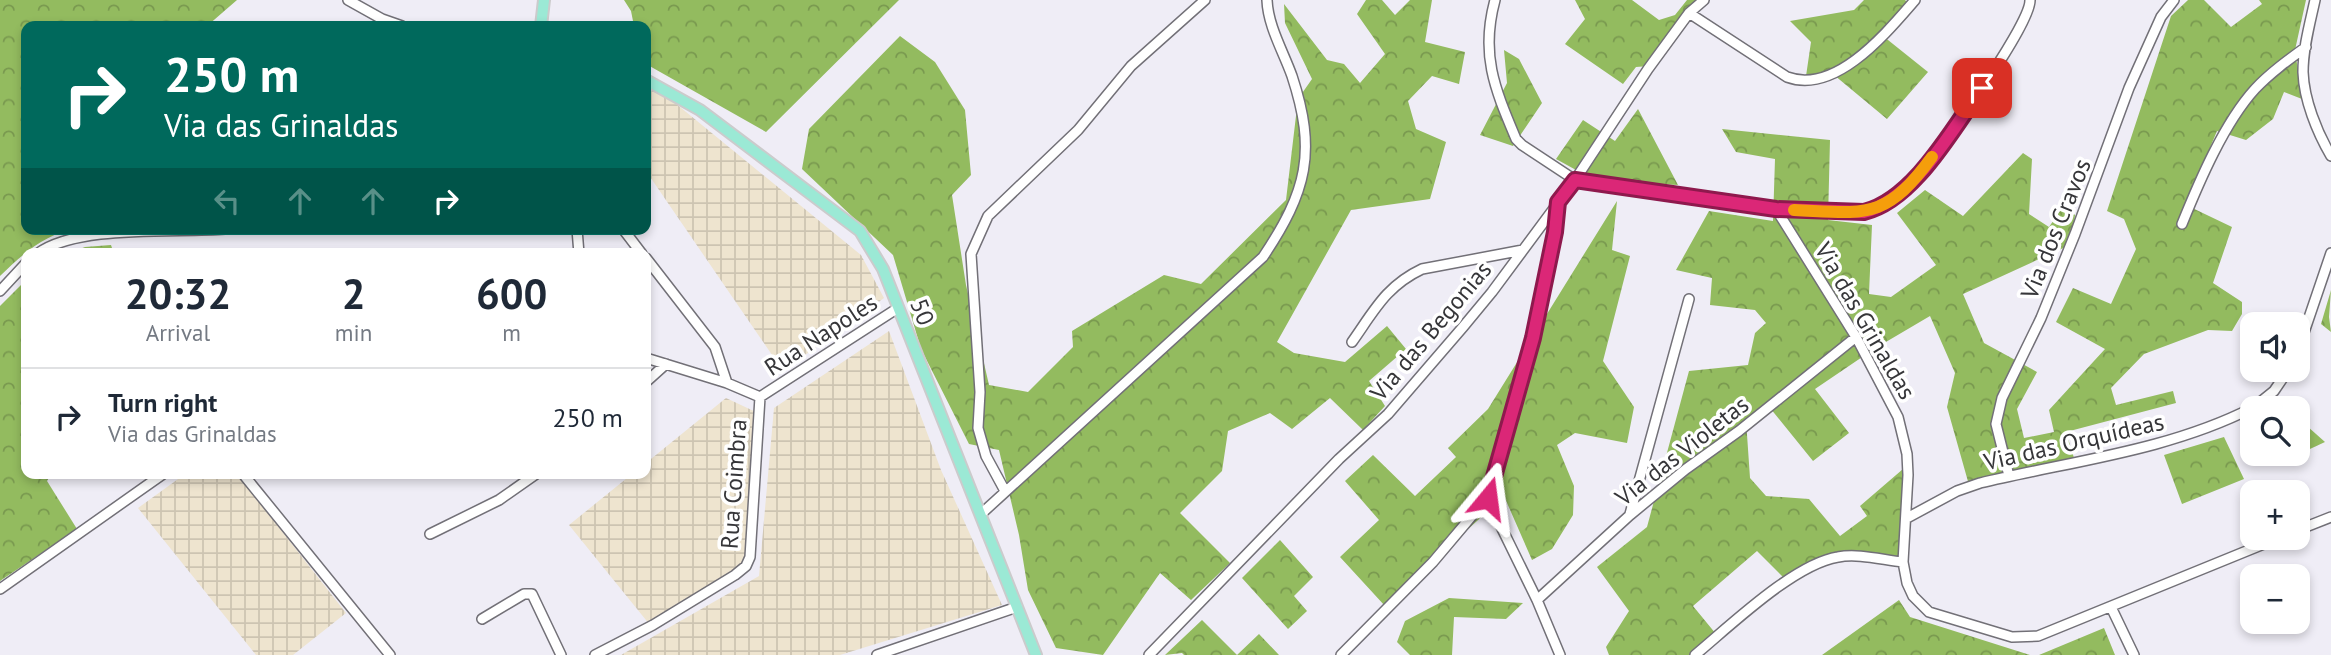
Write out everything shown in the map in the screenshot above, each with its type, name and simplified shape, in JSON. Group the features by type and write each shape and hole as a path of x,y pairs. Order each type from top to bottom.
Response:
{"main road":[{"path":"542,21 544,0"},
{"name":"50","path":"651,83 700,110 860,231 883,269 1036,655"}],"street":[{"path":"348,0 388,21"},
{"path":"1005,491 986,456 978,428 980,392 971,254 975,243 988,216 1078,130 1131,66 1205,0"},
{"path":"981,514 1263,257 1286,223 1300,187 1307,147 1301,108 1274,30 1267,0"},
{"path":"1495,0 1489,37 1489,65 1495,91 1516,139 1575,180 1776,209 1864,212 1878,208 1905,190 1923,170 1982,88 2027,15 2030,0"},
{"name":"Via das Begonias","path":"1149,655 1339,459 1388,414 1485,301 1575,180 1648,69 1689,13 1704,0"},
{"path":"1689,13 1787,77 1796,81 1810,81 1824,78 1842,69 1886,33 1915,0"},
{"name":"Via dos Cravos","path":"2009,476 1996,425 2000,405 2041,318 2129,88 2161,17 2174,0"},
{"path":"2315,0 2303,71 2316,125 2331,156"},
{"path":"2182,224 2195,192 2236,114 2255,90 2306,47"},
{"path":"1341,655 1433,562 1488,498 1533,338 1555,232 1558,202"},
{"name":"Via das Grinaldas","path":"1776,209 1856,337 1891,400 1903,435 1909,475 1903,562 1913,596 1929,612 2012,637 2038,636 2249,550"},
{"path":"48,248 57,243 98,235"},
{"path":"1352,342 1388,291 1406,276 1434,267 1523,250"},
{"path":"2310,315 2331,253"},
{"path":"651,264 715,347 727,383"},
{"path":"0,291 21,268"},
{"path":"1630,515 1689,299"},
{"name":"Rua Napoles","path":"651,360 727,383 760,397 898,308"},
{"name":"Via das Violetas","path":"1537,600 1630,515 1856,337"},
{"path":"651,378 666,364"},
{"name":"Via das Orquídeas","path":"2268,396 2280,382"},
{"name":"Rua Coimbra","path":"595,655 653,625 746,566 750,556 760,397"},
{"name":"Via das Orquídeas","path":"1907,518 1957,491 2009,476 2133,450 2187,434 2240,413"},
{"path":"0,589 156,479"},
{"path":"247,479 390,655"},
{"path":"430,534 499,500 529,479"},
{"path":"1488,498 1560,655"},
{"path":"2310,525 2331,517"},
{"path":"1695,655 1777,587 1818,563 1839,556 1903,562"},
{"path":"482,619 524,594 532,594 561,655"},
{"path":"877,655 1017,607"},
{"path":"2111,607 2134,655"}],"shaded area":[{"path":"651,86 658,89 861,255 884,298 783,371 651,178"},
{"path":"889,331 941,470 1002,605 840,655 621,655 759,576 774,408"},
{"path":"726,398 758,413 746,566 650,625 569,525 626,479 651,479 651,459"},
{"path":"178,479 241,479 346,613 293,655 256,655 138,508"}],"green space":[{"path":"0,0 237,0 213,21 21,21 21,235 55,235 33,248 21,248 21,257 0,276"},
{"path":"624,0 899,0 766,132 651,67 651,21 633,21 631,11"},
{"path":"1366,0 1382,0 1395,15 1410,0 1432,0 1425,42 1465,52 1459,84 1432,76 1408,101 1416,129 1446,142 1430,199 1351,210 1277,342 1294,353 1345,362 1387,326 1406,349 1369,381 1385,406 1363,430 1330,398 1292,429 1270,413 1228,431 1222,471 1180,513 1230,563 1191,600 1160,573 1103,655 1056,648 1028,590 1019,535 999,450 969,444 921,349 893,255 802,169 809,129 900,36 935,62 965,110 971,175 952,195 966,285 989,385 1028,392 1073,347 1072,331 1164,275 1201,284 1286,200 1298,99 1312,79 1285,23 1284,4 1327,60 1344,64 1360,83 1385,54 1357,14"},
{"path":"1575,0 1632,0 1659,20 1675,15 1687,0 1703,0 1649,66 1636,67 1623,84 1565,44 1585,19"},
{"path":"1864,0 1905,0 1911,6 1883,36 1928,72 1887,119 1834,75 1805,83 1811,42 1790,21 1854,10"},
{"path":"2188,0 2204,0 2231,27 2262,4 2259,0 2306,0 2295,50 2302,99 2284,92 2273,119 2246,140 2217,131 2186,205 2232,227 2213,283 2242,302 2240,317 2232,331 2208,330 2144,354 2111,388 2116,405 2173,391 2176,403 2066,432 2074,458 1969,485 1947,407 1955,373 1930,316 1874,349 1815,389 1849,433 1813,461 1766,403 1746,420 1750,478 1766,496 1809,499 1840,536 1867,516 1860,506 1903,469 1900,557 1839,552 1784,578 1757,551 1693,606 1716,634 1691,655 1609,655 1606,647 1629,611 1597,567 1647,527 1689,371 1748,365 1755,333 1766,323 1755,310 1710,305 1712,278 1676,270 1709,211 1773,221 1775,159 1736,152 1722,129 1830,140 1828,220 1872,225 1869,294 1891,297 1936,265 1897,213 1925,190 1963,216 2023,153 2032,159 2029,214 2049,227 2064,205 2075,215 2072,244 1963,294 1984,343 2037,372 2017,409 2024,438 2054,432 2049,410 2105,349 2056,322 2073,288 2111,304 2136,249 2124,219 2107,211 2171,16"},
{"path":"1504,50 1519,59 1542,103 1513,146 1480,135 1507,83"},
{"path":"1638,109 1678,185 1596,181 1556,159 1583,120 1615,141"},
{"path":"1617,201 1612,250 1630,256 1603,361 1634,407 1627,443 1575,433 1557,445 1574,486 1573,515 1552,549 1532,560 1504,496 1385,606 1340,557 1379,520 1345,481 1373,455 1415,496 1456,457 1448,448 1488,409"},
{"path":"111,245 112,248 82,248"},
{"path":"21,285 21,479 48,479 77,529 0,581 0,306"},
{"path":"2331,290 2329,317 2331,332 2321,324"},
{"path":"2310,429 2325,442 2310,449"},
{"path":"2224,437 2244,479 2182,504 2164,455"},
{"path":"1280,540 1313,577 1294,596 1307,611 1288,629 1242,578"},
{"path":"1449,598 1523,603 1506,619 1454,617 1452,655 1410,655 1397,642 1405,621"},
{"path":"1899,600 1910,617 2030,655 1822,655"},
{"path":"1202,620 1237,655 1165,655"},
{"path":"2104,628 2115,655 2039,655"},
{"path":"1259,634 1279,655 1237,655"}],"slow traffic":[{"path":"1794,210 1864,212 1878,208 1905,190 1932,157"}],"route":[{"path":"1488,498 1533,338 1555,232 1558,202 1575,180 1776,209 1864,212 1890,202 1905,190 1923,170 1982,88"}]}
